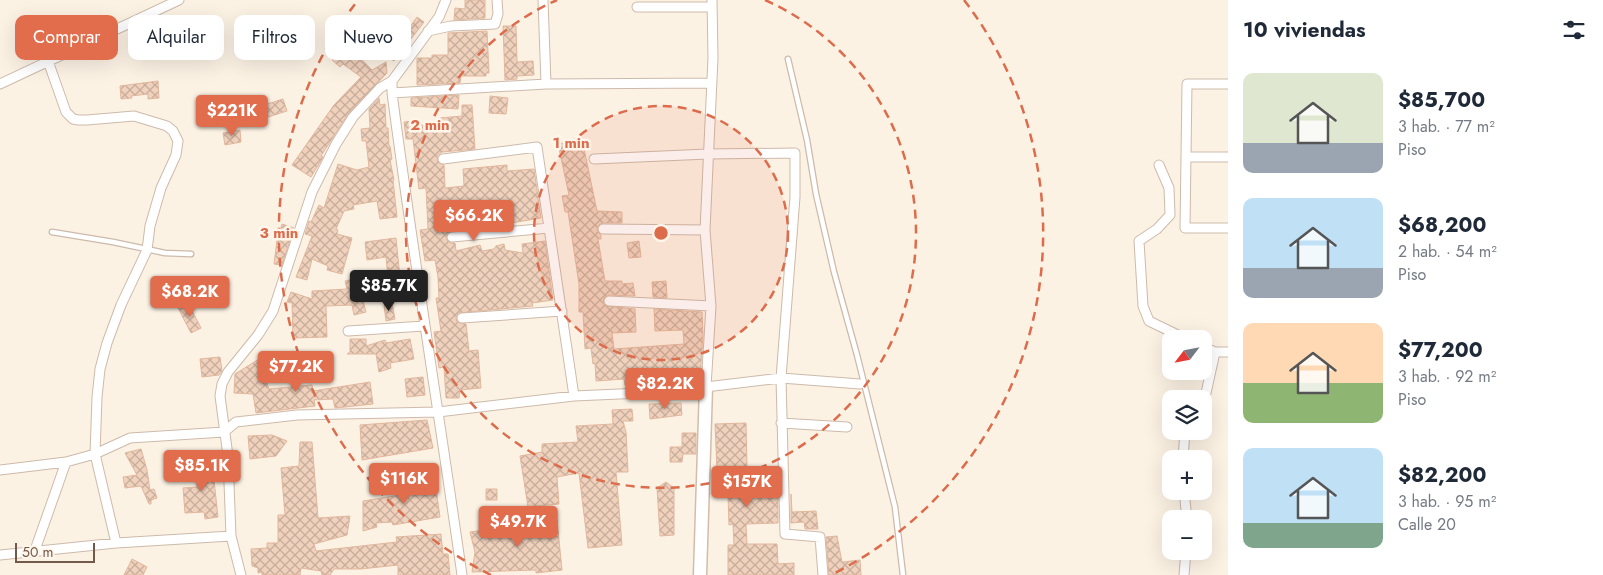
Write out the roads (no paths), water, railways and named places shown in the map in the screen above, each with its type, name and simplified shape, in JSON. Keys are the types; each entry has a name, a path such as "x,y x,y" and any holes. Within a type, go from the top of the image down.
{"main road":[{"path":"700,575 706,387"}],"street":[{"path":"0,84 179,0"},
{"path":"241,575 231,536 228,456 220,396 222,384 228,372 254,341 273,311 312,192 323,166 353,117 380,88 392,82 439,17 446,0"},
{"path":"428,31 451,26 495,24 498,14 497,0"},
{"path":"543,0 546,84"},
{"path":"638,7 712,4 712,83 705,230 711,306 706,387"},
{"path":"48,61 66,112 74,119 134,116 168,126 178,141 176,155 161,188 150,226 147,250 121,305 103,356 97,397 95,454 116,543"},
{"path":"392,82 424,326 462,575"},
{"path":"392,93 546,84 712,83"},
{"path":"1228,84 1187,84 1185,228 1228,228"},
{"path":"443,159 537,147 574,396"},
{"path":"594,158 795,153 795,197 781,378 786,534 820,537 823,575"},
{"path":"1186,157 1228,157"},
{"path":"1159,165 1169,188 1170,215 1157,229 1139,241 1142,306 1148,321 1167,330"},
{"path":"452,237 549,228"},
{"path":"603,229 705,230"},
{"path":"609,301 711,306"},
{"path":"462,318 562,311"},
{"path":"348,331 424,326"},
{"path":"1212,351 1228,352"},
{"path":"1207,390 1215,352"},
{"path":"0,470 66,462 95,454 130,438 224,432 236,422 297,415 438,412 574,396 664,392 781,378 860,384"},
{"path":"781,423 847,427"},
{"path":"35,550 66,462"},
{"path":"0,555 116,543 231,536"},
{"path":"1184,575 1185,560"}],"lane":[{"path":"788,59 834,272 890,482 903,575"},
{"path":"52,232 177,255 191,254"}]}
